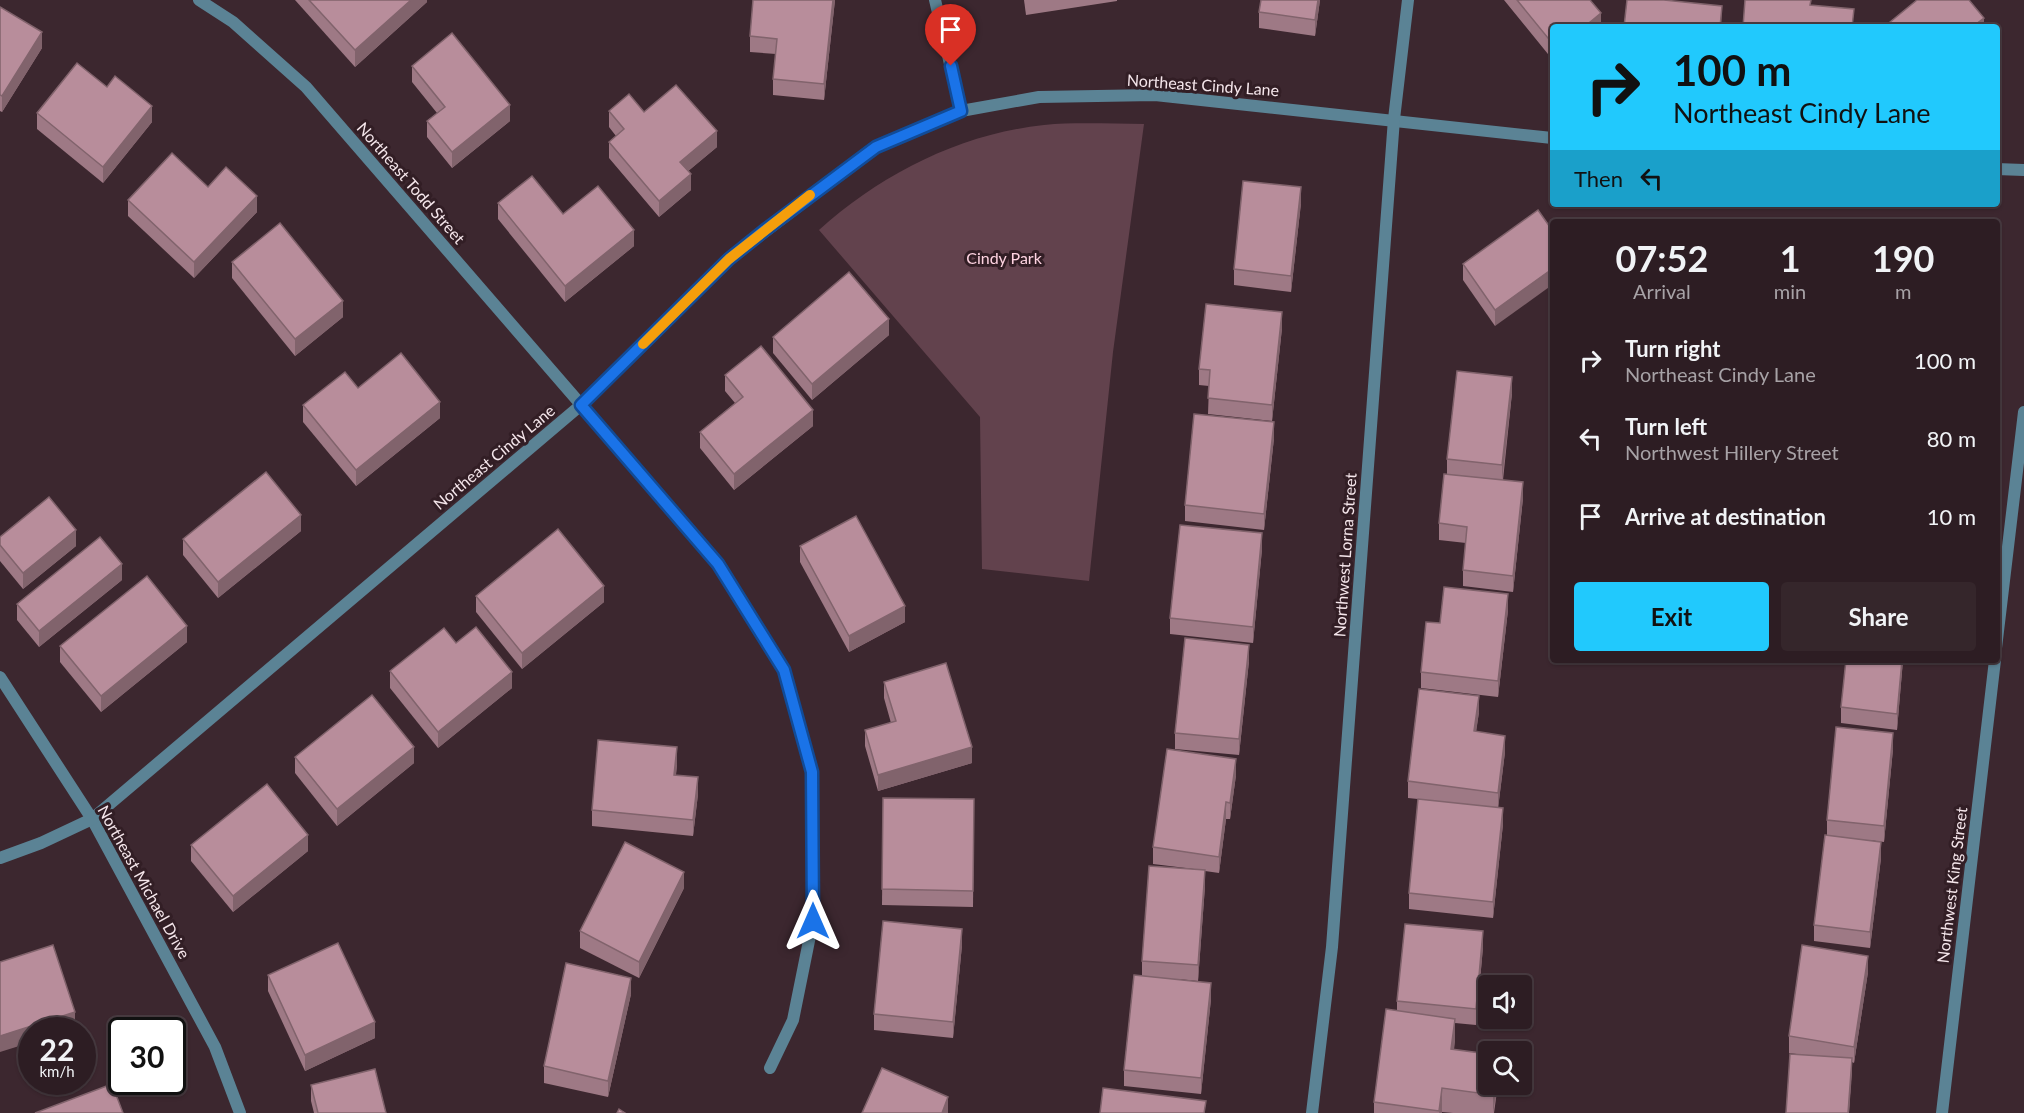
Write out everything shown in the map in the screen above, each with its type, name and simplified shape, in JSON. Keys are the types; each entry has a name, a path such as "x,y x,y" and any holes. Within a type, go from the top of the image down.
{"street":[{"name":"Northeast Todd Street","path":"199,0 233,22 306,87 718,564 784,670 812,772 813,921 793,1020 770,1068"},
{"path":"936,0 961,111"},
{"name":"Northwest Lorna Street","path":"1312,1113 1332,947 1394,119 1408,0"},
{"name":"Northeast Cindy Lane","path":"0,858 41,843 92,819 581,405 729,259 876,147 961,111 1039,97 1155,95 1394,119 1550,138"},
{"path":"2000,169 2024,170"},
{"path":"2000,614 2024,412"},
{"name":"Northwest King Street","path":"1942,1113 1995,663"},
{"name":"Northeast Michael Drive","path":"0,677 92,819 215,1047 240,1113"}],"green space":[{"name":"Cindy Park","path":"1144,124 1113,352 1089,581 982,569 980,417 819,230 868,191 895,175 952,147 982,137 1044,125"}],"building":[{"path":"309,0 411,0 355,50"},
{"path":"753,0 833,0 824,84 773,79 777,39 750,36"},
{"path":"1261,0 1318,0 1315,20 1259,12"},
{"path":"1517,0 1590,0 1601,13 1588,24 1550,24 1550,41"},
{"path":"1627,0 1664,0 1722,6 1720,24 1624,24"},
{"path":"1745,0 1811,0 1810,5 1854,9 1852,24 1743,24"},
{"path":"1917,0 1969,0 1984,18 1976,24 1888,24"},
{"path":"0,7 42,32 2,96 0,95"},
{"path":"452,33 510,105 452,152 427,121 445,107 412,66"},
{"path":"77,63 107,87 115,76 152,106 103,167 37,113"},
{"path":"676,85 717,131 680,162 691,174 659,201 609,142 624,129 609,111 629,94 644,112"},
{"path":"172,153 208,187 226,167 257,196 194,262 128,200"},
{"path":"532,176 563,214 598,186 634,230 565,286 498,203"},
{"path":"1243,181 1301,187 1291,276 1234,269"},
{"path":"1538,210 1550,227 1550,270 1495,310 1463,264"},
{"path":"280,223 343,301 295,339 232,262"},
{"path":"849,272 889,319 812,384 773,337"},
{"path":"1206,304 1282,312 1272,405 1208,398 1210,370 1199,369"},
{"path":"761,346 813,410 734,474 700,432 743,397 725,375"},
{"path":"401,353 440,402 356,470 303,405 345,372 358,388"},
{"path":"1457,371 1512,377 1502,465 1447,459"},
{"path":"1194,414 1274,422 1264,514 1185,505"},
{"path":"266,472 301,515 218,582 183,539"},
{"path":"1444,474 1523,482 1513,576 1463,570 1467,527 1439,523"},
{"path":"49,497 76,530 23,573 0,545 0,537"},
{"path":"856,516 905,606 849,636 800,546"},
{"path":"1180,525 1262,533 1253,627 1170,618"},
{"path":"558,529 604,586 522,653 476,596"},
{"path":"100,537 122,564 39,631 17,604"},
{"path":"147,576 187,626 101,696 60,646"},
{"path":"1444,587 1508,594 1498,681 1421,672 1426,622 1440,623"},
{"path":"476,627 512,672 438,732 390,671 444,628 456,643"},
{"path":"1185,638 1249,645 1239,739 1175,733"},
{"path":"946,663 972,747 878,775 865,730 896,721 884,682"},
{"path":"1846,663 1902,663 1897,714 1841,707"},
{"path":"1419,689 1479,696 1474,731 1505,736 1498,793 1408,781"},
{"path":"372,695 414,747 337,809 295,757"},
{"path":"1836,727 1893,733 1884,826 1827,820"},
{"path":"598,740 677,747 674,775 698,777 693,820 592,810"},
{"path":"1167,749 1236,759 1230,803 1226,802 1219,857 1153,847"},
{"path":"267,784 308,835 233,896 191,845"},
{"path":"883,798 974,799 973,891 882,889"},
{"path":"1418,799 1503,808 1493,902 1409,893"},
{"path":"1825,835 1881,842 1870,932 1814,925"},
{"path":"625,842 684,872 639,962 580,931"},
{"path":"1149,866 1205,870 1198,965 1142,961"},
{"path":"883,921 962,929 953,1022 874,1014"},
{"path":"1405,924 1483,931 1476,1009 1397,1001"},
{"path":"338,943 375,1022 305,1055 268,975"},
{"path":"53,945 75,1012 59,1017 18,1017 18,1030 0,1036 0,962"},
{"path":"1802,945 1868,956 1854,1047 1789,1036"},
{"path":"566,963 631,978 608,1081 544,1066"},
{"path":"1134,975 1211,983 1201,1078 1124,1070"},
{"path":"1386,1009 1455,1019 1451,1049 1478,1053 1478,1093 1442,1088 1439,1111 1374,1102"},
{"path":"1790,1054 1852,1058 1848,1113 1786,1113"},
{"path":"882,1068 948,1097 942,1113 862,1113"},
{"path":"375,1069 386,1113 318,1113 311,1085"},
{"path":"108,1086 108,1095 116,1095 123,1113 35,1113 83,1095 96,1095 96,1090"},
{"path":"1103,1088 1206,1101 1204,1113 1100,1113"}],"slow traffic":[{"path":"643,344 729,259 810,195"}],"route":[{"path":"813,921 812,772 784,670 718,564 581,405 729,259 828,181 876,147 961,111 951,66"}]}
